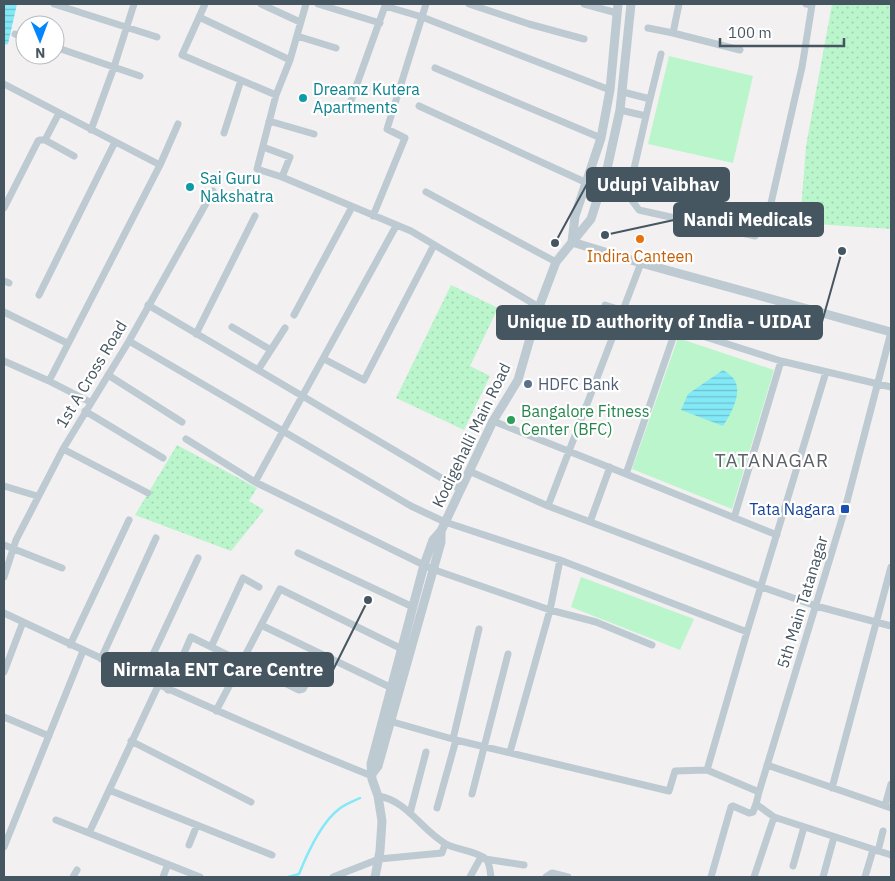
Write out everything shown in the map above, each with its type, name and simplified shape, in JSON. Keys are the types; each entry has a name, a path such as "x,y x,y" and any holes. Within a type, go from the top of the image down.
{"street":[{"path":"54,4 157,37"},
{"path":"91,130 134,4"},
{"path":"204,4 182,55 276,94"},
{"path":"261,4 300,22"},
{"path":"306,4 290,60 276,94 257,168 411,231 539,307"},
{"path":"318,4 380,22"},
{"path":"373,216 405,138 387,129 426,4"},
{"path":"470,4 529,24 584,39"},
{"path":"584,4 618,8 610,90 602,138 575,216 572,242 891,332"},
{"name":"Kodigehalli Main Road","path":"374,877 379,859 382,833 378,796 371,764 387,720 428,567 433,540 441,531 460,488 494,421 518,380 539,307 556,262 591,219 607,169 620,110 631,4"},
{"path":"673,33 679,4"},
{"path":"661,54 628,195 638,210 755,236 766,225 802,67 812,5 806,4"},
{"path":"348,109 385,6 422,17 610,90"},
{"path":"199,17 290,60"},
{"path":"648,28 740,50"},
{"path":"297,36 336,48"},
{"path":"65,50 140,76"},
{"path":"435,68 602,138"},
{"path":"224,133 241,80"},
{"path":"4,84 160,165"},
{"path":"623,92 650,99"},
{"path":"419,106 587,183"},
{"path":"620,110 646,116"},
{"path":"45,140 59,113"},
{"path":"269,121 314,134"},
{"path":"49,380 160,165 178,124"},
{"path":"4,208 38,141 45,140 74,156"},
{"path":"39,295 115,142"},
{"path":"263,147 290,157 282,177"},
{"name":"1st A Cross Road","path":"4,578 14,548 37,496 213,191"},
{"path":"426,192 556,262"},
{"path":"294,315 352,207"},
{"path":"196,334 255,216"},
{"path":"255,482 396,226"},
{"path":"324,359 364,380 434,245"},
{"path":"548,506 641,263"},
{"path":"148,305 460,488"},
{"path":"605,305 676,329 781,360 891,388"},
{"path":"4,312 67,343"},
{"path":"232,327 270,350"},
{"path":"258,370 285,328"},
{"path":"626,474 676,329"},
{"name":"5th Main Tatanagar","path":"756,804 845,509 891,332"},
{"path":"128,341 284,430 411,506 445,522 560,560 747,632"},
{"path":"734,518 781,360"},
{"path":"4,362 49,380 90,402"},
{"path":"707,770 826,372"},
{"path":"108,375 182,422"},
{"path":"85,411 163,458"},
{"path":"494,421 777,535"},
{"path":"186,439 255,482 428,567 550,610 596,622 652,645"},
{"path":"63,449 148,493"},
{"path":"590,522 610,467"},
{"path":"469,471 548,506 762,587 816,606 891,626"},
{"path":"4,486 37,496"},
{"path":"70,645 129,520"},
{"path":"101,659 156,538"},
{"path":"4,545 62,568"},
{"path":"298,553 413,607"},
{"path":"142,678 198,558"},
{"path":"510,752 550,610 560,560"},
{"name":"Kodigehalli Main Road","path":"395,690 402,649 413,607 428,567"},
{"path":"832,788 891,568"},
{"path":"211,647 243,578 259,587"},
{"path":"216,711 280,589 402,649"},
{"path":"4,613 158,686 372,775"},
{"path":"4,672 23,622"},
{"path":"261,625 395,690"},
{"path":"437,808 455,740 479,629"},
{"path":"168,690 191,637 299,690 303,689 322,655"},
{"path":"4,847 84,651"},
{"path":"472,794 508,654"},
{"path":"89,833 158,686"},
{"path":"4,717 49,736"},
{"path":"387,720 455,740 669,791 675,771 707,770 759,792"},
{"path":"132,741 251,802"},
{"path":"410,813 426,752"},
{"path":"767,765 888,807 891,784"},
{"path":"109,790 272,855"},
{"path":"378,796 388,798 410,813 445,844 483,858 524,865"},
{"path":"711,877 731,807 733,806 749,813 753,812 756,804 774,817 891,855"},
{"path":"754,877 774,817"},
{"path":"56,820 200,877"},
{"path":"189,845 197,825"},
{"path":"793,866 804,827"},
{"path":"865,877 883,831"},
{"path":"823,877 834,837"},
{"path":"333,877 379,859 442,853 445,844"},
{"path":"470,877 483,858"},
{"path":"483,858 489,864 491,877"},
{"path":"163,877 168,864"},
{"path":"73,877 77,870"},
{"path":"546,877 552,873 568,877"}],"green space":[{"path":"832,4 891,4 891,229 800,223 806,146"},
{"path":"669,56 753,76 733,163 648,144"},
{"path":"451,285 498,308 470,366 490,376 464,430 396,398"},
{"path":"678,338 774,370 732,509 632,469"},
{"path":"177,445 257,488 249,501 264,510 231,551 135,515"},
{"path":"581,577 694,619 680,650 571,607"}],"water":[{"path":"4,4 17,4 8,44 4,45"},
{"path":"723,370 736,383 737,396 733,409 723,426 681,410 688,394"}],"waterway":[{"path":"288,877 299,874 316,839 333,815 339,809 360,798"}],"place":[{"name":"Dreamz Kutera Apartments","path":"303,98"},
{"name":"Sai Guru Nakshatra","path":"190,187"},
{"name":"Nandi Medicals","path":"605,235"},
{"name":"Indira Canteen","path":"640,239"},
{"name":"Udupi Vaibhav","path":"555,243"},
{"name":"Unique ID authority of India - UIDAI","path":"842,251"},
{"name":"HDFC Bank","path":"528,384"},
{"name":"Bangalore Fitness Center (BFC)","path":"511,420"},
{"name":"Tata Nagara","path":"845,509"},
{"name":"Nirmala ENT Care Centre","path":"368,600"}],"district":[{"name":"TATANAGAR","path":"772,460"}]}
